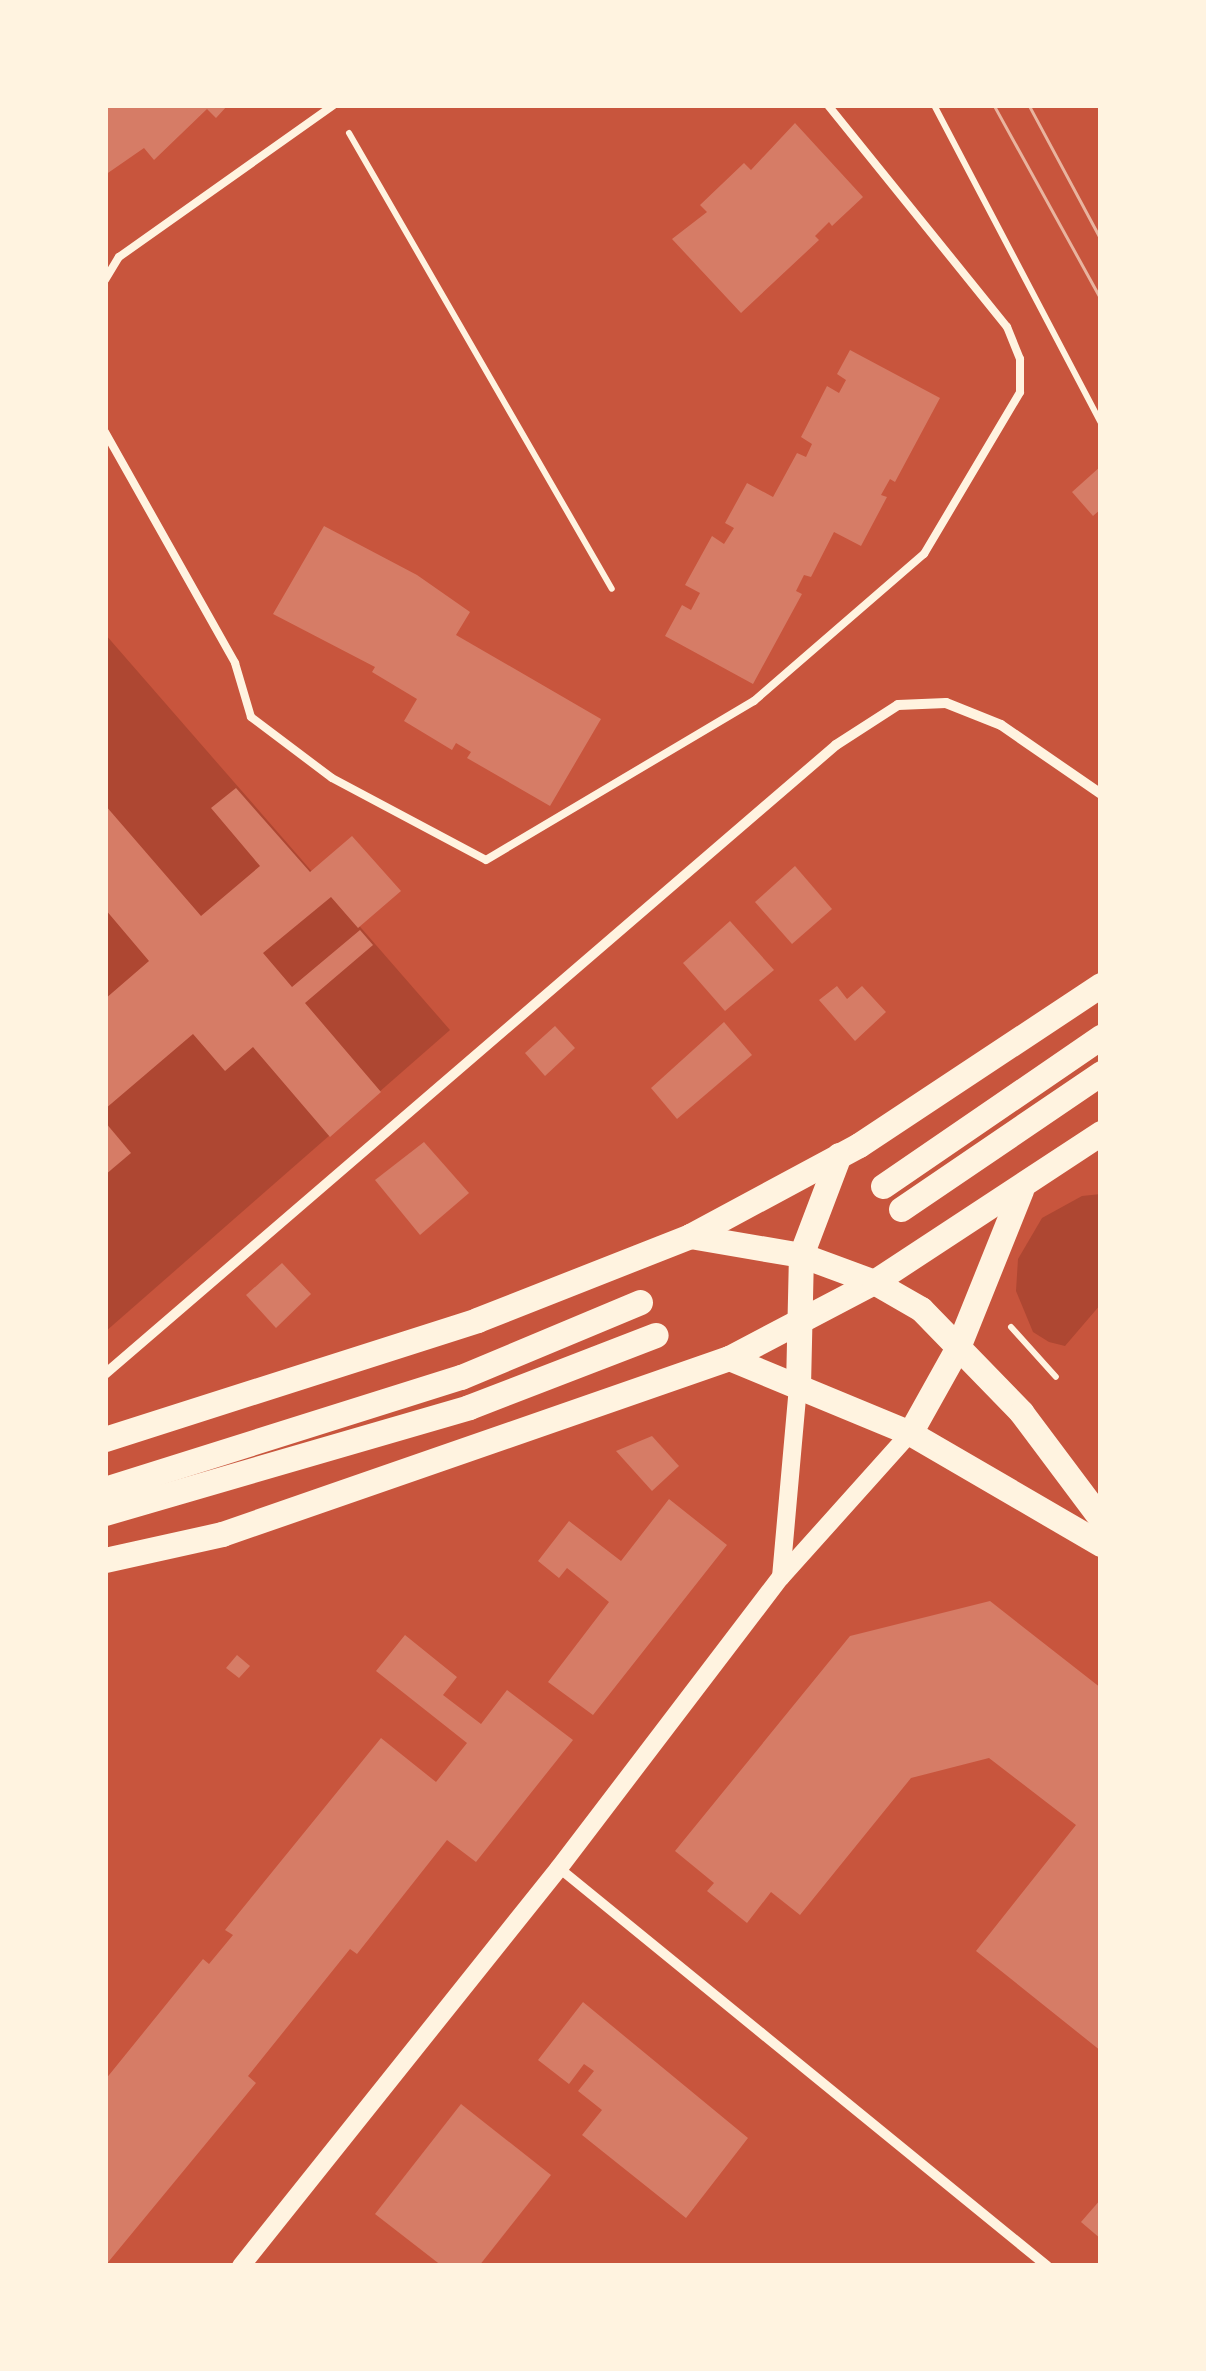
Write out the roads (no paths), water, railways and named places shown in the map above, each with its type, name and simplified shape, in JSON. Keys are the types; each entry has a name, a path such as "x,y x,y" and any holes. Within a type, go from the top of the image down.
{"main road":[{"path":"105,1439 477,1320 690,1236 839,1155 1101,985"},
{"path":"883,1186 1101,1037"},
{"path":"902,1210 1101,1073"},
{"path":"105,1560 222,1534 729,1358 874,1282 1021,1190 1101,1133"},
{"path":"798,1386 801,1255 839,1155"},
{"path":"910,1433 958,1348 1021,1190"},
{"path":"690,1236 801,1255 874,1282 921,1309 1021,1412 1101,1519"},
{"path":"105,1489 461,1377 640,1302"},
{"path":"105,1513 469,1408 656,1335"},
{"path":"729,1358 910,1433 1101,1544"}],"street":[{"path":"105,1374 836,745 898,706 946,704 1001,725 1101,794"},
{"path":"781,1577 798,1386"},
{"path":"241,2266 560,1868 781,1577 910,1433"},
{"path":"560,1868 1047,2266"}],"lane":[{"path":"105,280 119,256 333,105"},
{"path":"105,432 235,663 251,717 332,778 486,860 754,701 924,554 1020,392 1020,359 1007,328 828,105"}],"tram line":[{"path":"994,105 1101,299"},
{"path":"1029,105 1101,239"}]}
